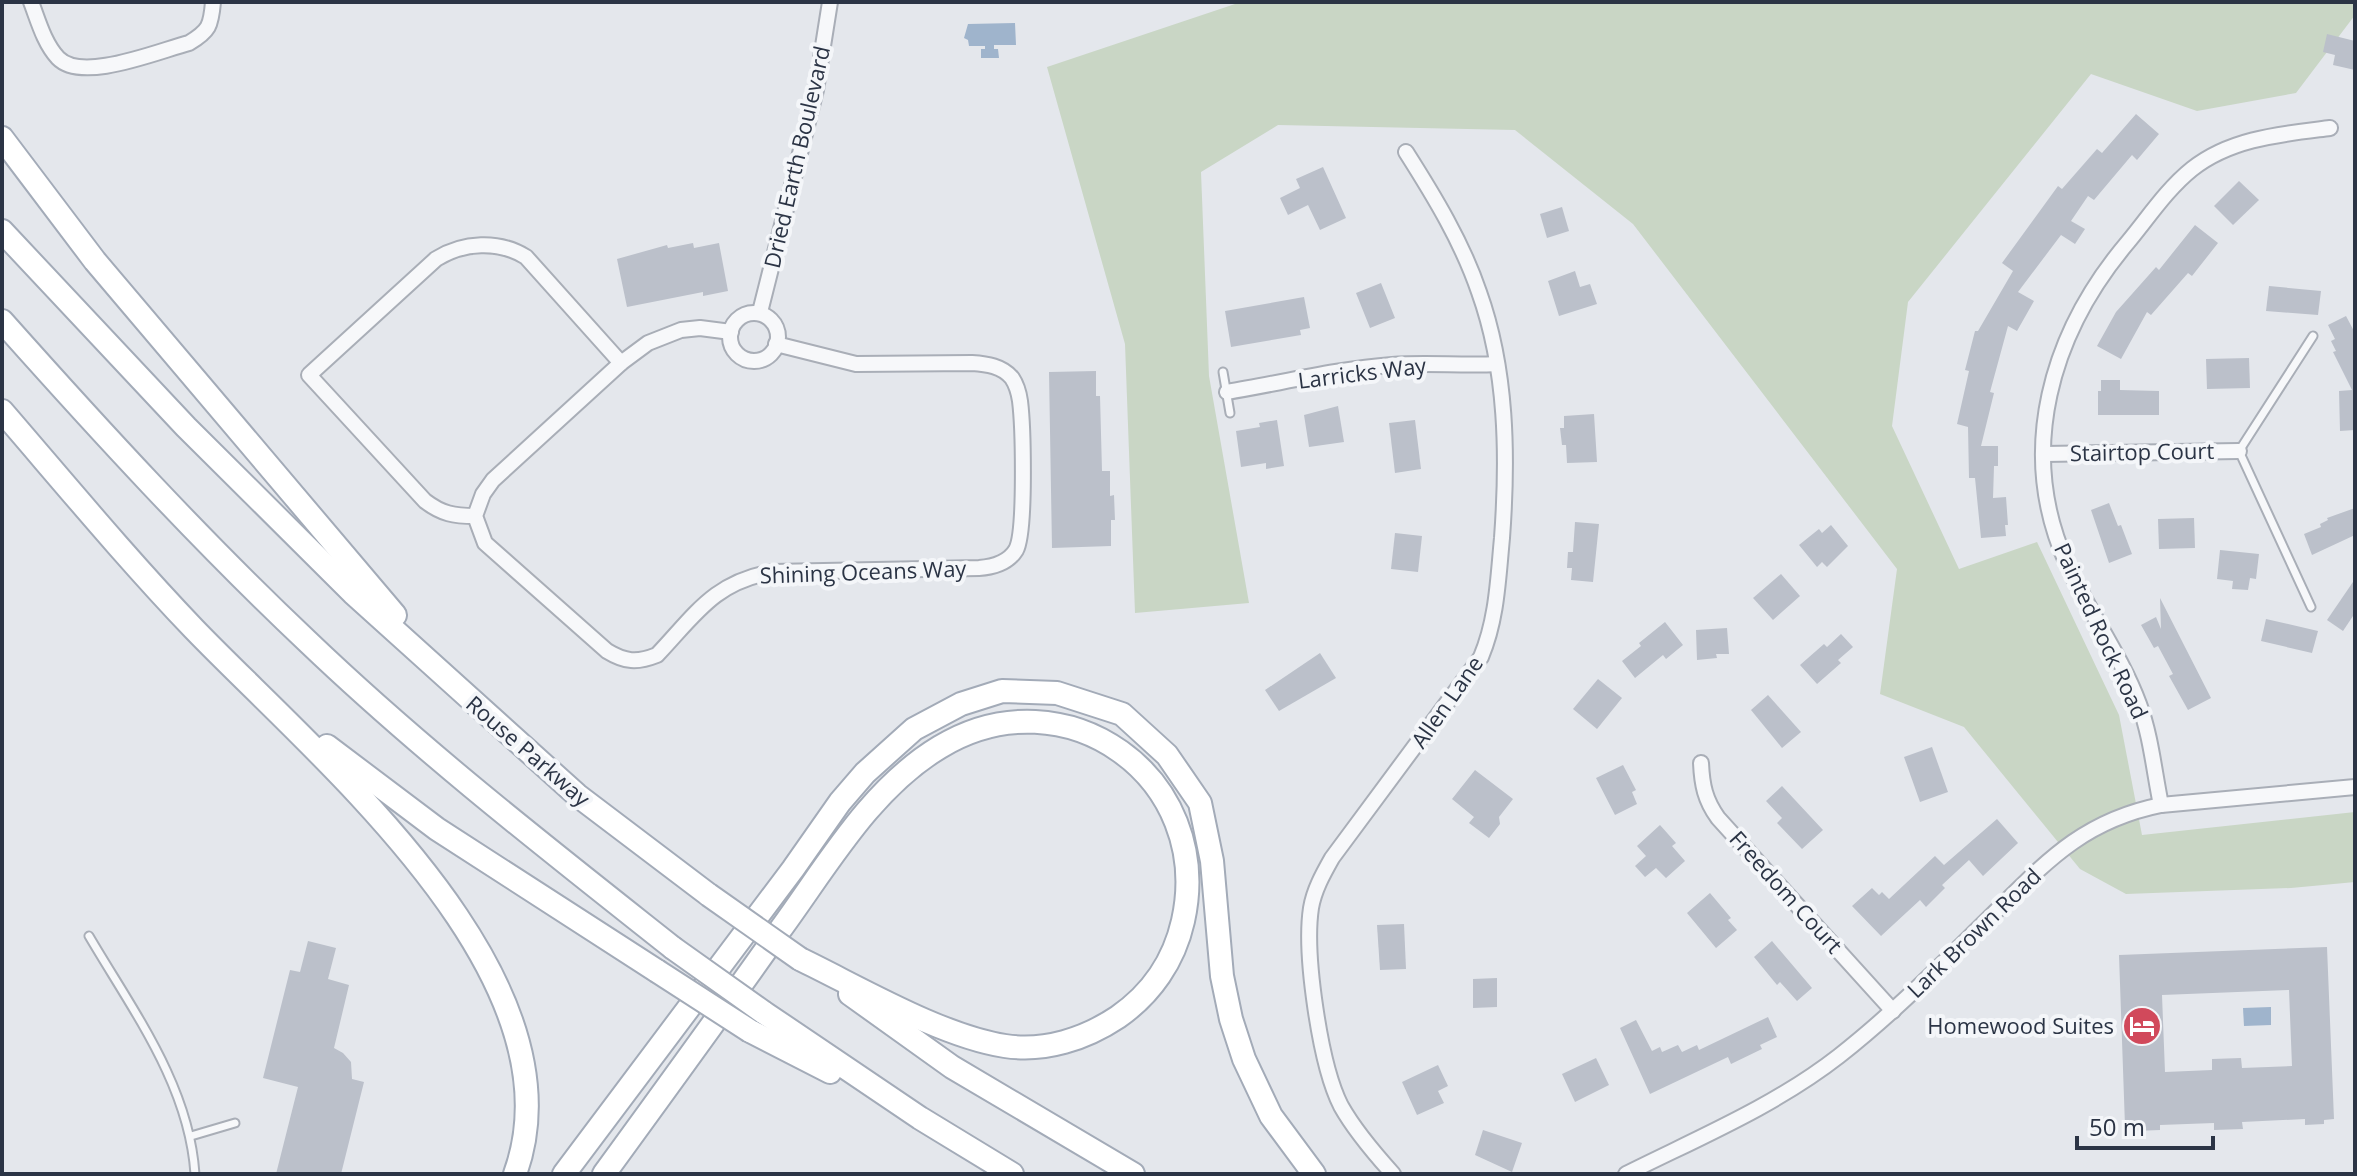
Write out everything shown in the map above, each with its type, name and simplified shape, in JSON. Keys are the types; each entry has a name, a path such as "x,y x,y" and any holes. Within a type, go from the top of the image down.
{"main road":[{"path":"2,138 95,261 452,684"},
{"name":"Rouse Parkway","path":"2,231 104,342 268,510 452,684 577,795 709,895 952,1067 1133,1174"},
{"path":"2,321 141,473 306,641 499,811 673,948 763,1012 920,1118 1012,1174"},
{"path":"2,411 145,578 389,829 426,874 482,954 514,1023 522,1053 526,1082 526,1127 515,1174"},
{"path":"242,677 361,774 437,829 750,1031 920,1118"},
{"path":"564,1174 775,894 840,802 865,773 914,729 961,704 1002,691 1057,693 1122,714 1167,755 1200,803 1212,861 1222,976 1231,1019 1244,1059 1271,1116 1314,1174"},
{"path":"604,1174 861,819 918,761 943,745 965,734 1029,722 1055,724 1103,740 1131,759 1153,780 1183,835 1188,861 1186,910 1179,939 1167,965 1134,1005 1099,1029 1081,1037 1032,1047 975,1039 800,959"}],"street":[{"path":"31,2 44,36 57,57 66,64 88,69 189,43 211,25 213,2"},
{"name":"Dried Earth Boulevard","path":"760,312 816,90 830,2"},
{"name":"Painted Rock Road","path":"2161,805 2140,706 2059,543 2049,504 2044,454 2050,390 2067,334 2101,277 2192,170 2246,142 2330,128"},
{"name":"Allen Lane","path":"1393,1174 1358,1131 1330,1080 1318,1022 1309,933 1312,905 1319,882 1332,858 1481,657 1489,636 1497,590 1506,488 1505,440 1497,364 1480,293 1438,203 1406,152"},
{"path":"621,363 526,257 514,249 501,247 461,247 436,259 309,375 425,501 441,512 454,516 475,516 483,494 493,480 621,363 648,343 681,330 700,328 731,332"},
{"path":"749,312 760,312 776,325 776,344 769,356 756,361 747,360 732,349 733,323 749,312"},
{"name":"Shining Oceans Way","path":"475,516 485,543 494,554 607,651 631,661 657,655 724,588 753,575 994,567 1007,560 1016,550 1023,526 1020,401 1010,376 990,365 972,363 856,364 776,344"},
{"name":"Larricks Way","path":"1227,392 1387,365 1426,362 1466,366 1497,364"},
{"name":"Stairtop Court","path":"2044,454 2239,451"},
{"name":"Freedom Court","path":"1701,763 1707,802 1718,818 1893,1011"},
{"name":"Lark Brown Road","path":"1626,1174 1809,1079 1893,1011 2059,851 2115,817 2161,805 2355,787"}],"lane":[{"path":"2311,607 2239,451 2313,336"},
{"path":"1223,372 1230,413"},
{"path":"89,936 171,1078 191,1136 195,1174"},
{"path":"191,1136 235,1123"}],"green space":[{"path":"1241,2 2355,2 2355,15 2296,93 2197,111 2091,74 1908,302 1892,426 1959,569 2037,542 2119,715 2142,835 2355,812 2355,882 2291,888 2126,894 2080,869 1964,727 1880,694 1897,569 1633,224 1515,130 1278,125 1201,172 1209,376 1249,603 1135,613 1125,344 1047,67"}],"water":[{"path":"1015,23 1016,45 994,45 999,58 981,58 981,49 985,46 969,46 964,38 968,24"},
{"path":"2271,1007 2271,1025 2244,1026 2243,1008"}],"building":[{"path":"2327,34 2355,41 2355,70 2333,65 2335,55 2323,52"},
{"path":"2136,114 2159,134 2137,160 2132,155 2094,200 2088,196 2071,221 2085,229 2075,244 2061,235 2018,292 2034,301 2017,331 2008,326 1990,392 1994,393 1981,446 1998,446 1993,498 2006,497 2008,525 2005,525 2006,536 1981,538 1975,478 1969,478 1968,427 1957,424 1969,371 1965,370 1975,331 1978,331 2013,271 2002,263 2058,186 2062,189 2097,149 2102,153"},
{"path":"1323,167 1346,218 1320,230 1308,205 1288,215 1280,198 1300,188 1296,179"},
{"path":"2239,181 2259,200 2233,225 2214,206"},
{"path":"1562,207 1569,231 1547,238 1540,214"},
{"path":"2195,225 2218,243 2192,276 2188,273 2151,315 2147,312 2121,359 2097,346 2116,312 2156,267 2159,270"},
{"path":"693,243 694,248 719,243 728,291 703,296 703,292 627,307 617,259 667,245 668,248"},
{"path":"1575,271 1580,287 1590,284 1597,304 1559,316 1548,281"},
{"path":"1381,283 1395,318 1370,328 1356,293"},
{"path":"2269,286 2321,291 2318,315 2266,311"},
{"path":"1304,297 1310,328 1300,330 1301,335 1231,347 1225,311"},
{"path":"2346,316 2355,333 2355,430 2340,431 2339,391 2352,390 2333,352 2336,351 2331,341 2335,339 2328,325"},
{"path":"2249,358 2250,388 2207,389 2206,359"},
{"path":"1096,371 1096,396 1100,396 1102,471 1110,471 1110,496 1114,495 1115,520 1111,520 1111,546 1052,548 1049,372"},
{"path":"2101,380 2120,380 2120,390 2159,391 2159,415 2098,415"},
{"path":"1338,406 1344,442 1309,447 1304,415"},
{"path":"1594,414 1597,462 1567,463 1566,445 1562,445 1560,428 1564,428 1564,416"},
{"path":"1277,420 1284,466 1266,469 1266,463 1241,467 1236,431"},
{"path":"1415,420 1421,469 1395,473 1389,423"},
{"path":"2109,503 2132,554 2109,563 2091,510"},
{"path":"2355,508 2355,535 2312,555 2304,534 2321,527 2320,524 2327,518"},
{"path":"2194,518 2195,548 2159,549 2158,519"},
{"path":"1575,522 1599,524 1593,582 1571,580 1572,568 1567,568 1568,552 1573,552"},
{"path":"1831,525 1848,546 1827,567 1822,562 1817,567 1799,545 1819,529 1822,533"},
{"path":"1395,533 1422,536 1418,572 1391,569"},
{"path":"2220,550 2259,554 2256,579 2250,578 2248,590 2232,589 2233,581 2217,579"},
{"path":"1781,574 1800,596 1773,620 1753,598"},
{"path":"2355,579 2355,613 2343,631 2327,620"},
{"path":"2160,598 2211,698 2188,710 2169,676 2173,674 2158,646 2154,648 2141,625 2156,617 2161,629"},
{"path":"2266,619 2318,631 2312,653 2261,641"},
{"path":"1665,622 1683,645 1666,659 1663,655 1635,678 1622,661"},
{"path":"1727,628 1729,654 1697,660 1696,630"},
{"path":"1841,634 1853,647 1838,660 1841,663 1817,684 1800,665"},
{"path":"1320,653 1336,678 1279,711 1265,690"},
{"path":"1598,679 1622,698 1597,729 1573,709"},
{"path":"1768,695 1801,732 1782,748 1751,710"},
{"path":"1932,747 1948,792 1920,802 1904,757"},
{"path":"1623,765 1636,790 1632,792 1637,804 1615,815 1596,778"},
{"path":"1475,770 1513,799 1499,817 1500,824 1489,838 1469,823 1474,817 1452,799"},
{"path":"1782,786 1823,830 1802,849 1777,823 1782,818 1766,801"},
{"path":"1997,819 2018,843 1983,876 1969,860 1942,885 1945,888 1926,907 1920,900 1881,936 1852,906 1872,888 1889,899 1935,856 1944,865"},
{"path":"1660,825 1676,843 1672,846 1685,861 1666,878 1656,868 1645,877 1635,866 1646,856 1637,846"},
{"path":"1710,893 1737,930 1716,948 1687,913"},
{"path":"1404,924 1406,969 1380,970 1377,925"},
{"path":"308,941 336,948 328,979 349,985 334,1048 351,1062 352,1079 364,1082 341,1174 276,1174 298,1087 263,1078 290,970 300,972"},
{"path":"1772,941 1812,988 1797,1001 1780,982 1777,985 1754,957"},
{"name":"Homewood Suites","path":"2327,947 2334,1119 2324,1120 2324,1124 2305,1125 2305,1119 2242,1122 2243,1129 2214,1130 2214,1123 2160,1125 2160,1130 2135,1131 2134,1126 2125,1126 2119,955","holes":["2289,990 2292,1066 2242,1068 2241,1058 2212,1059 2212,1070 2165,1072 2162,995"]},
{"path":"1497,978 1497,1007 1473,1008 1473,979"},
{"path":"1768,1017 1777,1037 1760,1045 1762,1049 1731,1064 1728,1057 1650,1094 1620,1028 1636,1020 1652,1051 1660,1047 1662,1052 1678,1045 1682,1052 1697,1045 1699,1050"},
{"path":"1596,1058 1609,1085 1575,1102 1562,1074"},
{"path":"1438,1065 1448,1086 1438,1091 1444,1103 1417,1115 1402,1082"},
{"path":"1483,1130 1522,1143 1512,1172 1475,1155"}],"place":[{"name":"Homewood Suites","path":"2142,1026"}]}
